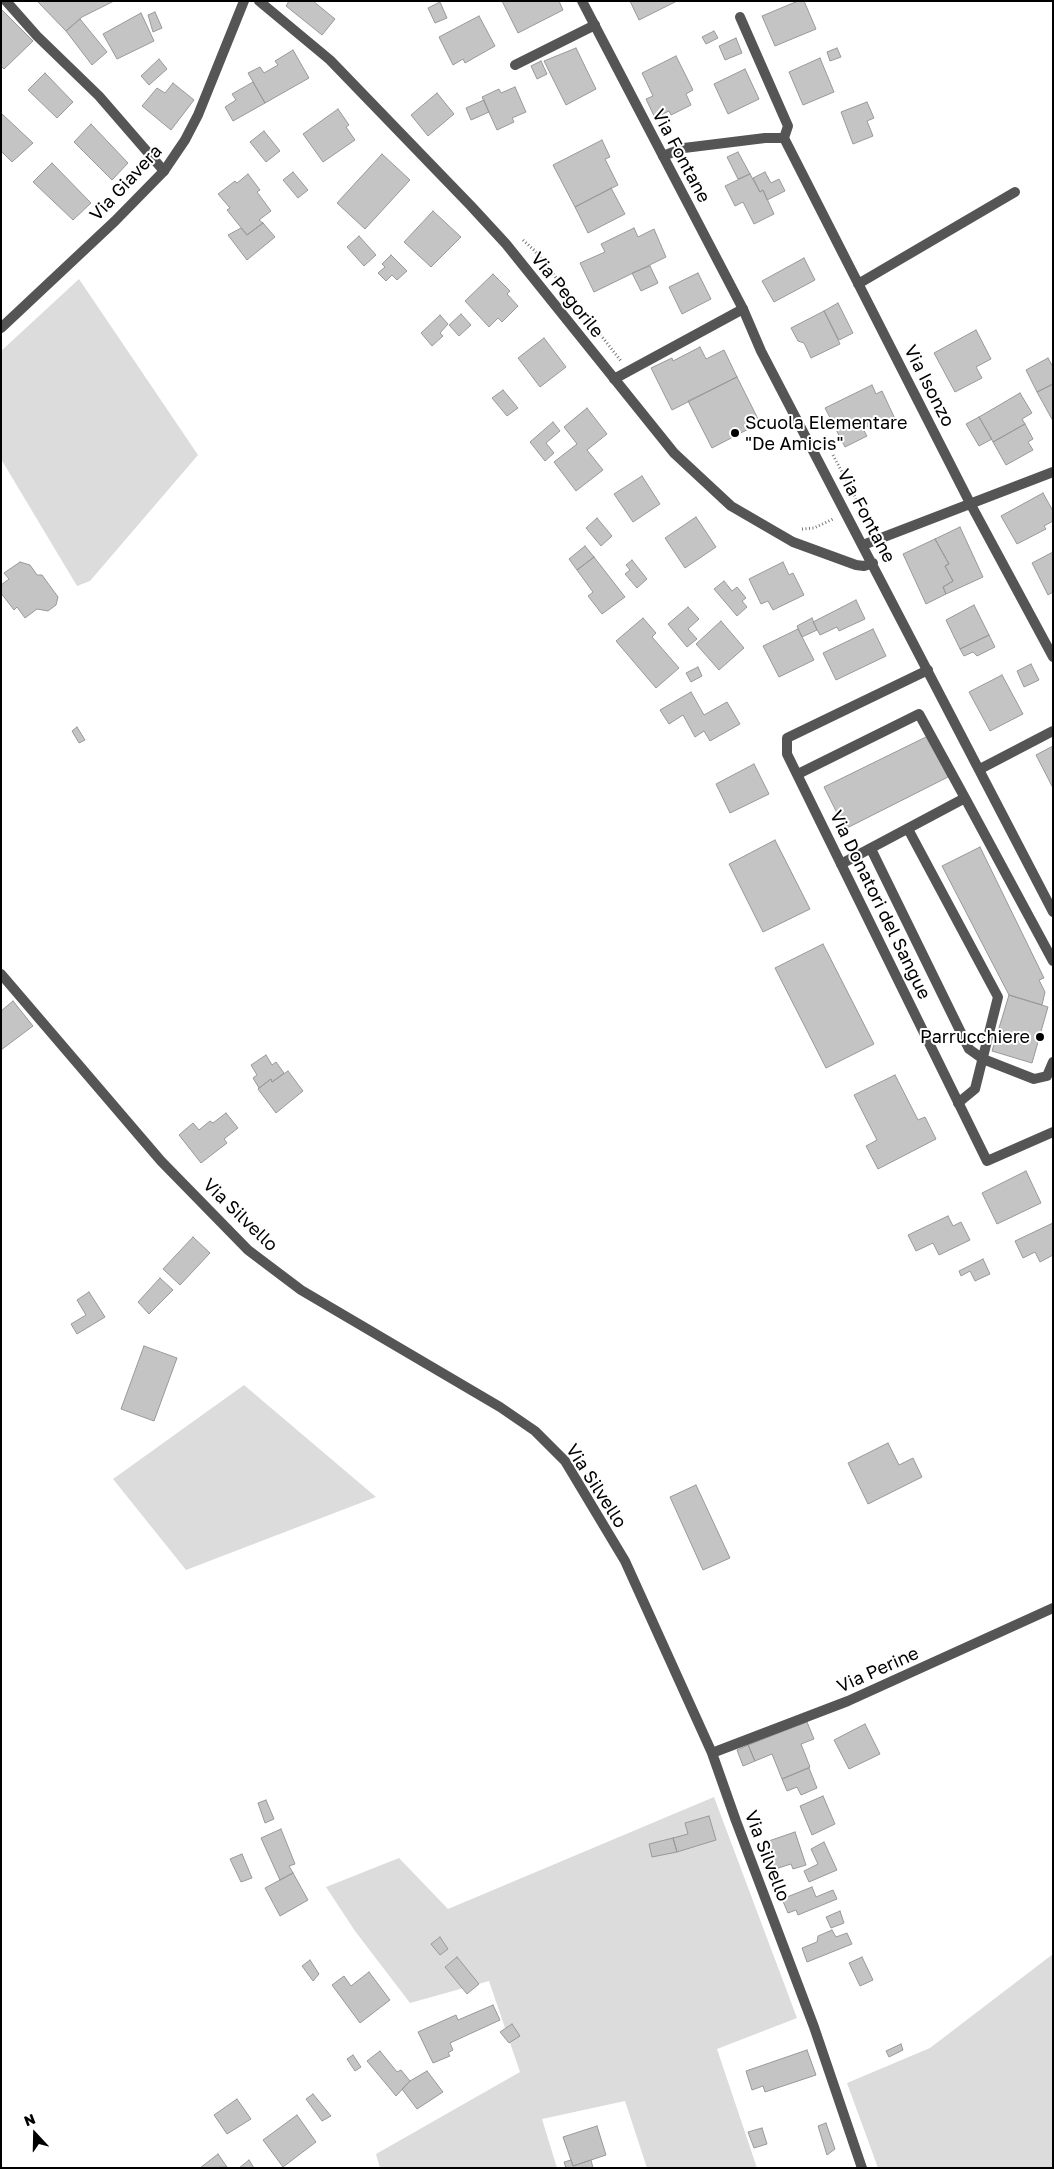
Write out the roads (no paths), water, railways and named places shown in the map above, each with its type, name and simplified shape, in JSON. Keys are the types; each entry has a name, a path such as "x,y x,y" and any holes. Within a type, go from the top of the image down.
{"street":[{"path":"6,1 37,36 99,96 164,171"},
{"name":"Via Giavera","path":"1,328 115,221 164,171 185,140 198,115 244,1"},
{"name":"Via Pegorile","path":"259,1 330,60 444,177 506,244 674,453 732,506 793,542 856,565 864,566 873,563"},
{"name":"Via Fontane","path":"582,1 743,309 761,351 980,769 1048,893 1053,912"},
{"name":"Via Isonzo","path":"740,17 788,126 784,138 970,503 1053,657"},
{"path":"515,65 595,25"},
{"path":"663,156 684,148 765,138 784,138"},
{"path":"858,284 1015,192"},
{"path":"614,379 743,309"},
{"path":"863,545 1053,472"},
{"name":"Via Donatori del Sangue","path":"928,670 787,738 787,754 987,1161 1053,1132"},
{"path":"798,774 919,714 1053,961"},
{"path":"980,769 1053,731"},
{"path":"841,864 966,798"},
{"path":"908,829 998,997 975,1089 958,1103"},
{"path":"871,849 969,1049 983,1059 1034,1078 1047,1076 1053,1062"},
{"name":"Via Silvello","path":"1,974 162,1161 248,1250 301,1290 500,1407 535,1431 565,1461 625,1561 712,1753 814,2027 862,2168"},
{"name":"Via Perine","path":"712,1753 848,1701 1053,1608"}],"place":[{"name":"Scuola Elementare \"De Amicis\"","path":"735,433"},
{"name":"Parrucchiere","path":"1040,1037"}]}
